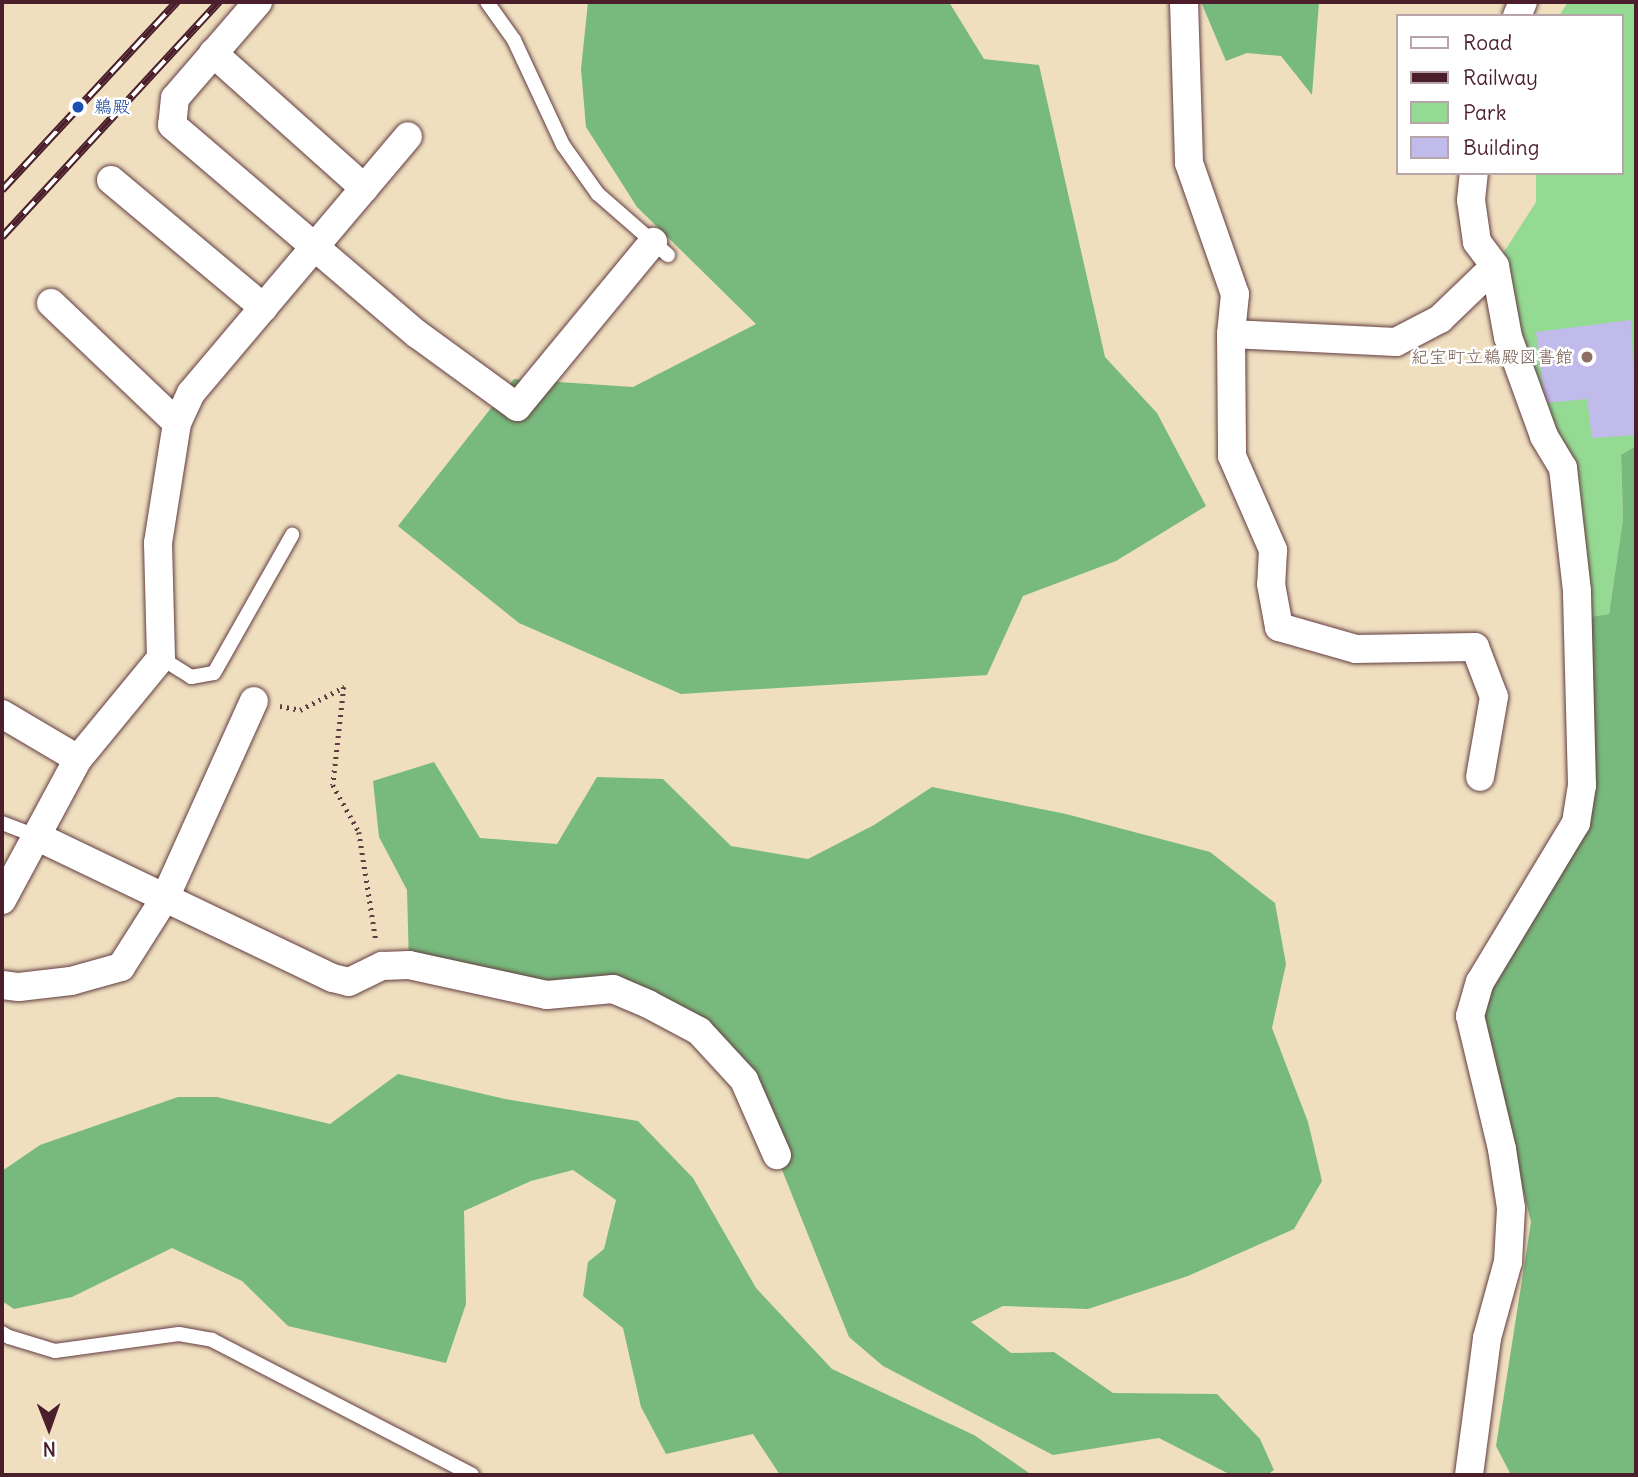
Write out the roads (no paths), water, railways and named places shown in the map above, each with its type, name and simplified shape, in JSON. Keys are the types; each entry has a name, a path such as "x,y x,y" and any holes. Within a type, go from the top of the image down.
{"street":[{"path":"258,2 175,98 172,125 417,334 517,407 660,249"},
{"path":"1184,2 1189,163 1235,294 1231,334 1232,456 1273,550 1271,584 1279,627 1356,649 1475,647 1494,697 1480,777"},
{"path":"214,53 364,188"},
{"path":"2,900 78,759 161,658 158,543 177,423 191,393 408,135"},
{"path":"1469,1475 1487,1338 1508,1262 1511,1208 1502,1149 1470,1016 1479,982 1576,823 1582,785 1577,591 1563,468 1544,436 1508,337 1494,266 1477,242 1471,200 1474,175"},
{"path":"111,180 264,308"},
{"path":"1231,334 1396,342 1440,319 1494,266"},
{"path":"51,303 177,423"},
{"path":"2,985 19,987 71,981 121,967 165,898 254,701"},
{"path":"2,714 78,759"},
{"path":"36,836 333,978 349,982 382,966 409,965 547,995 613,989 648,1004 699,1031 744,1080 777,1155"}],"lane":[{"path":"487,2 514,40 563,145 598,194 660,249"},
{"path":"161,658 191,677 214,673 292,534"},
{"path":"2,823 36,836"},
{"path":"2,1332 9,1337 55,1350 179,1334 212,1340 471,1475"}],"railway":[{"path":"2,190 177,2"},
{"path":"2,237 219,2"}],"place":[{"name":"鵜殿","path":"78,107"},
{"name":"紀宝町立鵜殿図書館","path":"1587,357"}]}
